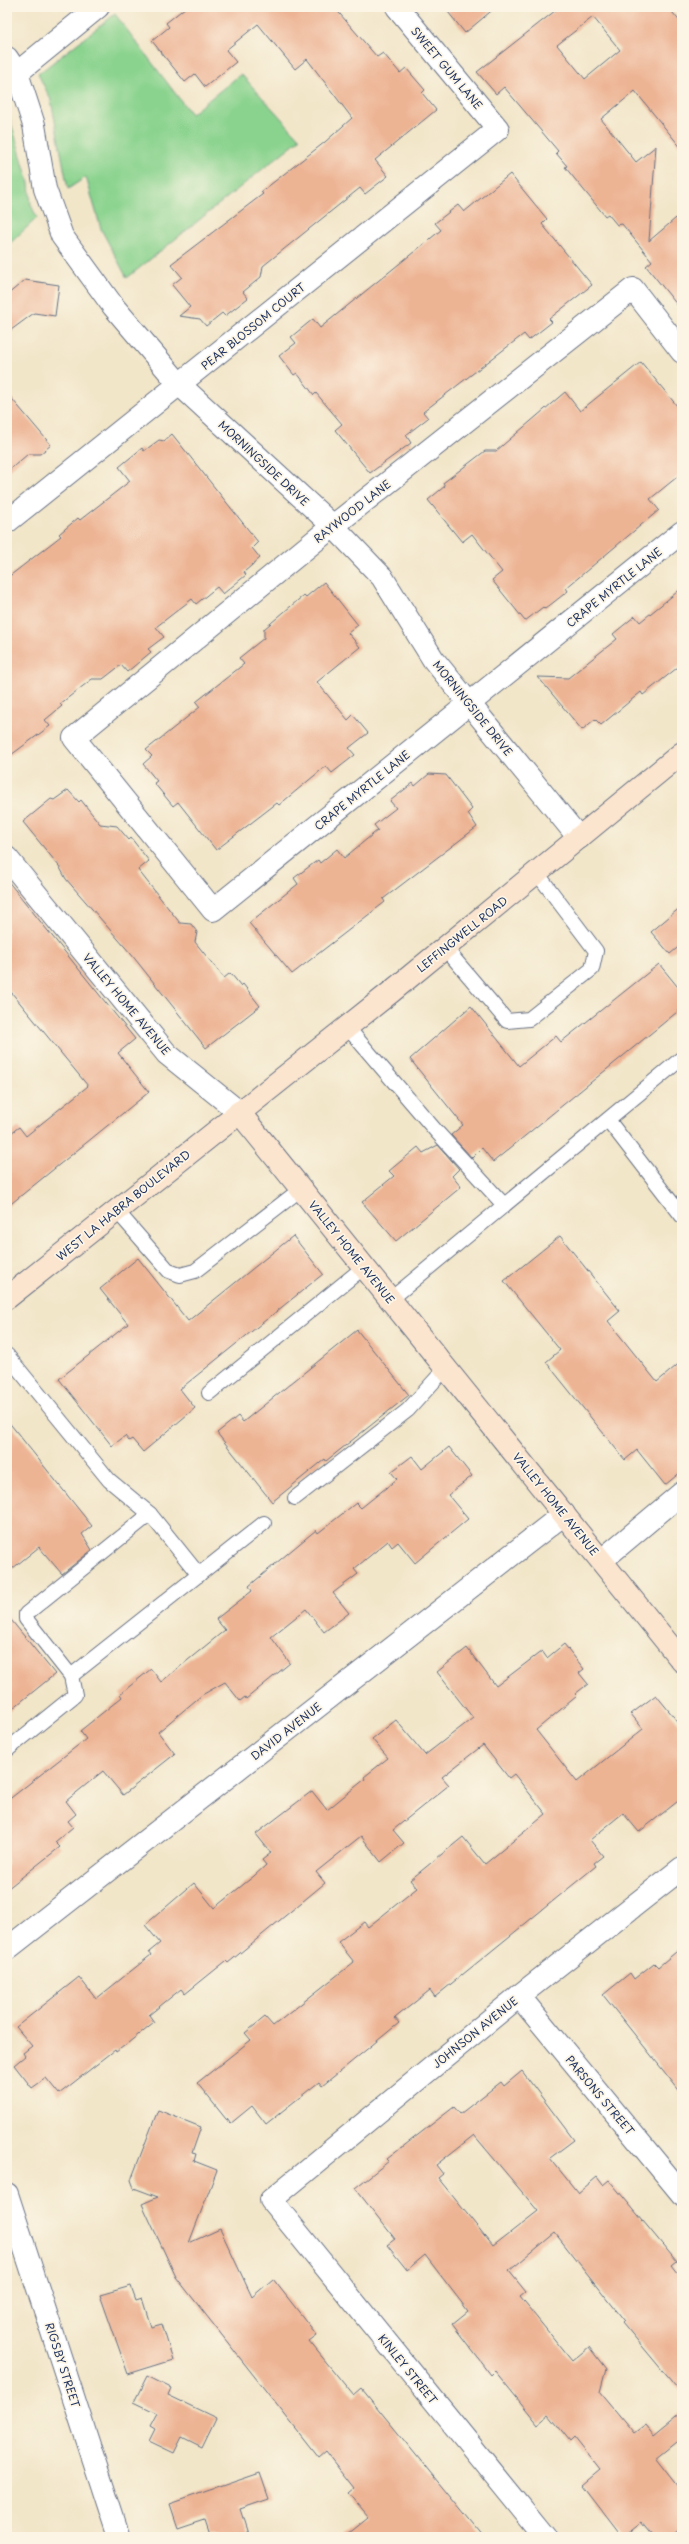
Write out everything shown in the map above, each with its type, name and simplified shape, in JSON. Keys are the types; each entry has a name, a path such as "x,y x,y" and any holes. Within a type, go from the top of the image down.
{"main road":[{"name":"LEFFINGWELL ROAD","path":"239,1112 445,948 682,753"},
{"name":"VALLEY HOME AVENUE","path":"239,1112 682,1661"},
{"name":"WEST LA HABRA BOULEVARD","path":"7,1298 239,1112"}],"street":[{"path":"12,65 98,7"},
{"name":"SWEET GUM LANE","path":"397,7 498,129"},
{"name":"MORNINGSIDE DRIVE","path":"12,65 34,125 45,189 62,236 113,306 180,385 333,526 382,577 433,659 579,838"},
{"name":"PEAR BLOSSOM COURT","path":"7,522 498,129"},
{"name":"RAYWOOD LANE","path":"74,738 333,526 633,289 682,352"},
{"name":"CRAPE MYRTLE LANE","path":"74,738 213,910 682,532"},
{"name":"VALLEY HOME AVENUE","path":"7,858 167,1054 239,1112"},
{"path":"602,1560 682,1493"},
{"name":"DAVID AVENUE","path":"7,1949 564,1514"},
{"name":"JOHNSON AVENUE","path":"271,2200 519,1996 682,1868"},
{"name":"PARSONS STREET","path":"519,1996 682,2194"},
{"name":"RIGSBY STREET","path":"7,2194 119,2537"},
{"name":"KINLEY STREET","path":"271,2200 545,2537"}],"lane":[{"path":"445,948 507,1021 528,1019 592,969 596,951 537,873"},
{"path":"347,1027 436,1131 504,1205"},
{"path":"391,1299 682,1058"},
{"path":"608,1120 682,1216"},
{"path":"116,1210 169,1271 180,1275 195,1271 301,1190"},
{"path":"209,1393 364,1267"},
{"path":"7,1355 110,1480 150,1514 199,1575"},
{"path":"295,1498 408,1410 445,1369"},
{"path":"7,1750 75,1694 71,1676 26,1619 26,1614 150,1514"},
{"path":"71,1676 264,1523"}],"green space":[{"path":"115,14 191,114 241,74 300,139 127,278 101,229 86,177 68,189 51,100 38,74"},
{"path":"7,109 29,183 31,205 37,218 7,246"}],"building":[{"path":"186,7 334,7 377,57 383,53 400,73 406,68 425,90 422,93 436,110 375,160 388,176 365,194 360,188 263,266 261,277 243,292 248,298 225,316 222,313 206,326 200,319 179,316 190,307 172,285 182,277 171,264 263,194 261,192 325,142 352,118 307,59 295,69 258,24 226,50 236,62 205,87 195,74 185,82 152,41 169,27 166,23"},
{"path":"444,7 496,7 465,33"},
{"path":"560,7 668,7 682,24 682,149 635,91 601,119 636,162 656,146 649,241 682,213 682,311 646,266 652,261 622,224 617,225 608,214 605,216 565,167 567,166 556,153 558,151 504,87 496,94 477,72","holes":["593,17 620,50 585,79 557,45"]},
{"path":"510,174 547,219 542,224 592,285 549,319 552,322 529,340 524,334 423,412 428,418 406,435 411,443 370,473 335,430 342,424 316,393 314,395 297,373 294,375 279,356 296,343 291,337 313,319 320,328 441,230 435,223 458,205 464,212"},
{"path":"25,280 59,285 55,316 34,313 7,333 7,295"},
{"path":"641,362 682,412 682,473 650,499 659,510 566,588 568,591 545,609 543,607 525,621 492,580 502,572 472,534 462,542 428,500 445,486 443,483 485,451 496,451 565,392 580,411"},
{"path":"7,393 51,445 40,454 28,454 7,472"},
{"path":"172,434 258,542 252,548 260,558 244,572 246,575 223,594 217,587 196,604 192,599 156,627 164,637 148,649 151,652 127,672 121,665 103,679 92,679 60,704 62,706 45,720 50,726 7,758 7,578 61,536 59,534 78,518 80,520 130,481 119,467 142,448 144,451 159,440 164,441"},
{"path":"324,582 358,625 348,633 360,647 317,682 348,720 353,715 368,733 349,748 355,755 332,773 326,766 279,805 277,803 216,850 178,802 173,806 154,783 157,781 143,764 152,756 146,750 200,707 196,702 244,664 239,658 264,638 264,629 304,595 306,597"},
{"path":"682,588 682,664 643,695 641,692 601,725 595,719 582,730 538,677 568,678 617,639 613,634 635,616 640,622"},
{"path":"429,774 446,775 472,809 468,813 477,827 383,899 385,902 292,974 249,923 298,884 294,878 318,860 320,863 337,849 344,858 378,830 374,825 396,808 390,801 413,783 415,786"},
{"path":"68,790 79,802 81,800 100,824 117,826 129,840 131,838 149,861 138,870 180,923 191,924 197,932 195,942 224,978 229,974 232,975 241,986 243,984 260,1006 206,1048 131,954 66,879 59,866 23,822 51,799 54,800"},
{"path":"7,880 135,1039 118,1053 149,1092 7,1207 7,1136 19,1127 26,1136 88,1086 7,987"},
{"path":"682,906 682,944 670,954 651,932"},
{"path":"659,964 682,992 682,1008 493,1162 482,1148 472,1158 451,1135 463,1125 410,1059 471,1006 519,1066 556,1036 561,1042"},
{"path":"438,1145 459,1169 452,1176 461,1187 396,1241 362,1202 394,1176 389,1171 418,1147 423,1153"},
{"path":"293,1236 323,1274 180,1389 195,1408 143,1452 132,1439 129,1441 125,1436 112,1446 59,1379 128,1324 100,1289 138,1258 188,1321"},
{"path":"560,1236 620,1311 608,1321 657,1382 682,1361 682,1471 665,1485 637,1450 625,1460 546,1362 560,1350 504,1281"},
{"path":"357,1330 409,1395 326,1461 325,1459 272,1502 217,1433 238,1416 243,1422"},
{"path":"7,1420 92,1526 82,1534 92,1550 62,1574 39,1547 7,1573"},
{"path":"449,1447 472,1476 448,1495 468,1519 415,1563 398,1542 392,1547 388,1541 354,1569 358,1574 333,1593 349,1613 324,1632 306,1609 271,1637 290,1663 246,1699 245,1697 240,1701 225,1682 202,1695 158,1732 175,1754 123,1795 103,1771 66,1801 76,1814 68,1821 73,1827 55,1842 60,1847 7,1889 7,1801 86,1739 80,1731 122,1697 120,1694 151,1669 161,1682 225,1630 216,1619 252,1591 249,1586 316,1530 318,1533 356,1503 361,1508 397,1479 391,1472 412,1456 422,1469"},
{"path":"7,1615 55,1674 7,1713"},
{"path":"564,1644 584,1669 579,1673 588,1684 575,1694 577,1696 536,1730 577,1782 643,1729 631,1714 656,1695 682,1727 682,1798 639,1832 623,1813 590,1840 603,1856 594,1863 596,1866 435,1997 430,1990 395,2018 399,2023 322,2086 319,2082 266,2124 252,2106 230,2124 197,2083 251,2040 245,2033 265,2017 273,2026 354,1962 338,1942 364,1922 368,1927 417,1888 410,1880 463,1837 485,1864 546,1814 514,1774 509,1778 483,1745 442,1777 449,1785 393,1830 404,1843 381,1862 361,1836 316,1872 325,1883 228,1963 226,1961 185,1994 181,1989 149,2015 154,2022 128,2043 116,2052 115,2050 59,2094 46,2078 32,2088 14,2065 25,2056 23,2053 32,2046 16,2027 79,1977 96,1999 151,1955 149,1952 160,1943 145,1925 194,1883 214,1908 254,1876 266,1865 262,1860 271,1853 256,1834 312,1791 327,1810 388,1758 372,1739 396,1720 425,1755 473,1718 437,1672 467,1648 496,1686 542,1651 547,1658"},
{"path":"682,1947 682,2094 603,1995 630,1973 634,1979 654,1963 658,1967"},
{"path":"522,2071 574,2140 550,2158 578,2193 597,2177 603,2185 609,2180 677,2262 672,2266 682,2279 682,2394 622,2322 624,2320 555,2233 509,2271 526,2292 520,2297 572,2361 589,2347 606,2369 600,2392 634,2433 646,2424 654,2434 682,2411 682,2438 656,2459 682,2492 682,2528 670,2537 653,2537 641,2522 622,2537 582,2485 600,2470 574,2437 570,2441 549,2415 538,2424 495,2371 491,2375 452,2324 468,2311 425,2255 407,2270 387,2245 395,2239 355,2188 389,2161 387,2159 454,2107 460,2114 501,2082 504,2086","holes":["474,2135 538,2211 493,2246 438,2178 443,2174 436,2165"]},
{"path":"158,2110 201,2127 192,2153 196,2154 194,2161 217,2170 189,2243 220,2229 252,2297 273,2279 317,2335 309,2341 354,2396 362,2389 483,2537 343,2537 368,2517 348,2493 354,2488 325,2451 318,2457 176,2277 142,2204 158,2197 134,2188 131,2180"},
{"path":"131,2286 136,2300 142,2298 151,2327 162,2324 173,2360 128,2374 100,2295"},
{"path":"147,2376 171,2388 168,2395 216,2418 202,2447 182,2437 174,2453 149,2441 155,2429 150,2426 157,2413 134,2402"},
{"path":"260,2473 269,2499 240,2509 249,2537 210,2537 204,2519 177,2528 169,2504"}]}
